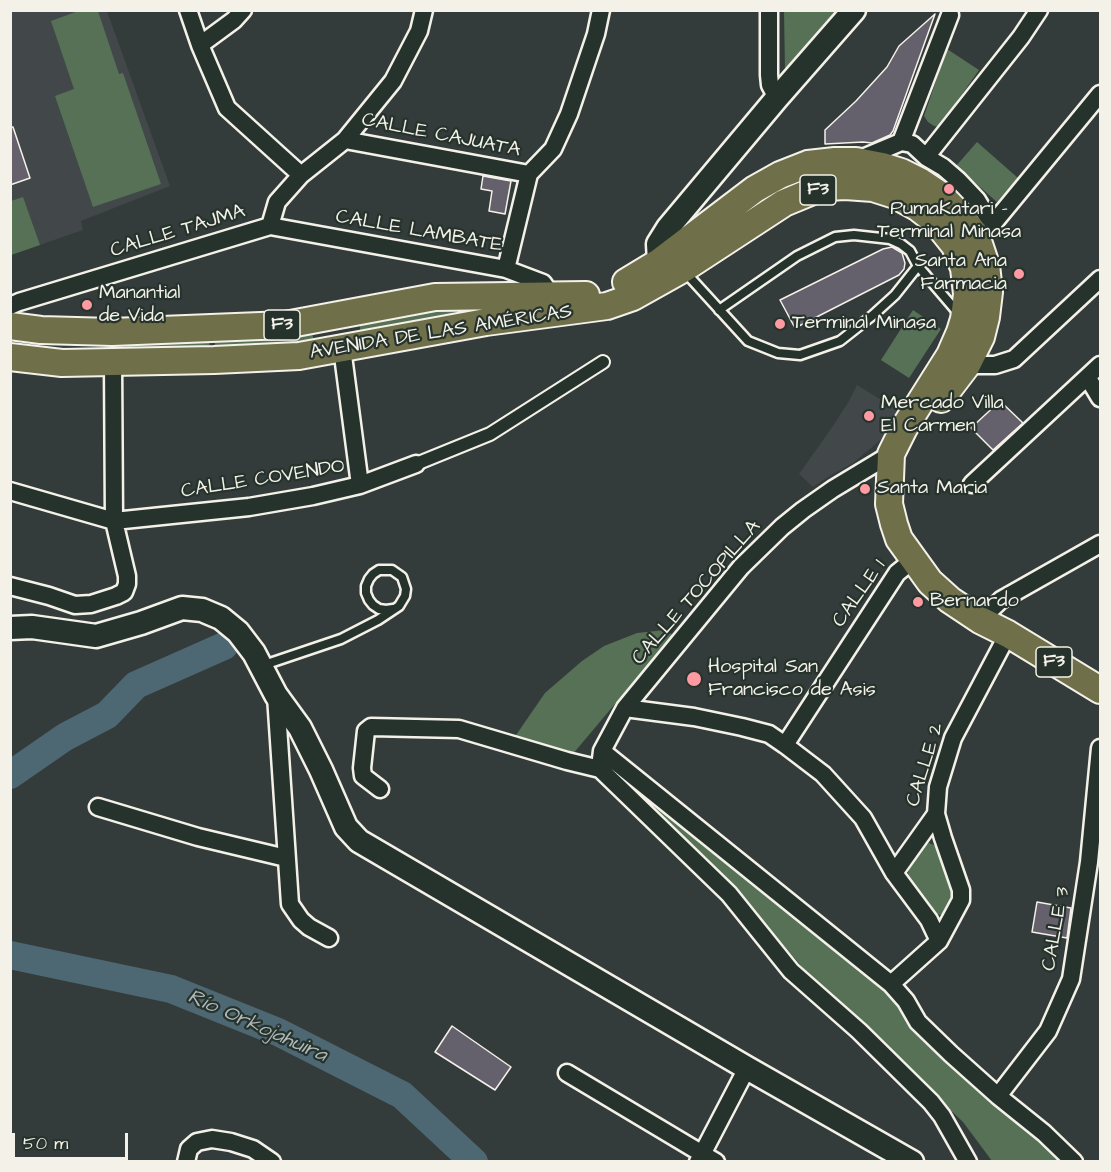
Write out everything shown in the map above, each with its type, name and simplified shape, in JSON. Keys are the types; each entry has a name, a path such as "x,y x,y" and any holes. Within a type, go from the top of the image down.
{"main road":[{"path":"671,266 658,244 668,228 854,10"},
{"name":"F3","path":"671,266 684,255 693,237 755,189 780,175 808,164 835,161 856,161 882,166 921,182 939,194 955,210 974,236"},
{"name":"F3","path":"671,266 784,203 813,191 845,186 873,188 895,195 917,207 935,221 974,236"},
{"name":"F3","path":"913,560 912,534 904,497 904,472 910,447 959,360 960,332 974,322 964,268 974,236"},
{"name":"AVENIDA DE LAS AMÉRICAS","path":"10,326 41,330 112,332 285,325 435,297 553,305 607,306 633,297 671,266"},
{"name":"AVENIDA DE LAS AMÉRICAS","path":"10,357 62,363 299,356 486,322 553,305"},
{"path":"336,316 342,348"},
{"path":"112,332 113,362"},
{"name":"F3","path":"959,360 904,428 891,454 889,504 899,539 930,582 950,600 1101,690"},
{"path":"10,628 32,627 96,636 182,608 202,610 221,618 238,632 261,666 276,695 300,728 346,827 358,841 747,1068 912,1161"}],"street":[{"path":"188,10 227,108 301,175"},
{"path":"200,45 234,20 243,10"},
{"name":"CALLE TAJMA","path":"10,306 270,226 277,202 301,175 345,140 393,81 419,31 424,10"},
{"path":"506,269 529,174 553,148 568,114 596,34 601,10"},
{"path":"769,10 769,75 770,85 777,98"},
{"path":"926,158 1022,37 1039,10"},
{"path":"901,142 950,15"},
{"path":"974,236 1101,94"},
{"name":"CALLE CAJUATA","path":"345,140 529,174"},
{"path":"856,161 901,142 912,144 926,158 943,167 977,200 974,236"},
{"name":"CALLE LAMBATE","path":"270,226 506,269 543,283 553,305"},
{"path":"959,360 995,365 1014,359 1101,279"},
{"path":"342,348 360,485"},
{"path":"10,586 75,605 91,604 124,592 127,576 114,521 113,362"},
{"name":"CALLE COVENDO","path":"10,491 114,521 249,507 313,496 360,485 490,434 603,362"},
{"path":"972,484 1101,365"},
{"path":"1088,378 1101,398"},
{"name":"CALLE TOCOPILLA","path":"600,769 602,751 625,708 741,567 803,510 891,454"},
{"path":"981,620 1001,600 1101,544"},
{"name":"CALLE 1","path":"785,745 897,573 913,560"},
{"name":"CALLE 2","path":"894,873 936,814 938,787 953,738 1008,634"},
{"path":"276,695 290,904 309,927 329,938"},
{"path":"625,708 694,717 742,727 769,734 785,745 824,774 863,818 894,873 929,920 939,941"},
{"path":"380,789 363,776 366,731 371,727 459,729 600,769 729,894 791,971 859,1031 931,1102 942,1116 968,1161"},
{"name":"CALLE 3","path":"999,1096 1048,1031 1071,979 1089,862 1101,748"},
{"path":"602,751 891,984 906,1002 918,1022 951,1054 1075,1159"},
{"path":"98,807 198,837 286,858"},
{"path":"891,984 939,941 961,900 961,890 936,814"},
{"path":"567,1072 706,1159 747,1068"},
{"path":"186,1161 189,1149 197,1142 212,1139 253,1149 273,1161"}],"lane":[{"path":"719,310 797,256 835,237 854,235 890,239 901,244 910,251 918,266 974,322"},
{"path":"671,266 719,310 748,341 778,353 799,354 800,356 840,340 873,315 895,295 918,266"},
{"path":"261,666 341,639 399,606 405,596 405,583 398,573 392,570 379,570 369,579 366,593 373,605 379,609 393,609"}],"shaded area":[{"path":"10,11 107,11 170,186 81,221 83,230 11,255"},
{"path":"857,385 901,412 890,432 853,463 813,487 799,474 833,426"}],"green space":[{"path":"81,10 98,11 119,74 123,73 161,184 93,207 55,96 74,89 51,21"},
{"path":"784,11 836,11 785,72"},
{"path":"947,49 979,70 939,127 928,122 924,116"},
{"path":"977,142 1018,178 997,202 956,166"},
{"path":"23,197 40,245 11,255 11,201"},
{"path":"479,304 482,310 365,332 361,332 360,329 363,323"},
{"path":"913,310 941,329 909,378 881,360"},
{"path":"312,333 314,341 295,344 215,348 215,339"},
{"path":"209,339 210,348 128,349 127,347 128,344"},
{"path":"665,630 673,635 572,755 514,738 545,693 582,661 604,646 637,633"},
{"path":"619,775 804,919 896,1001 911,1025 930,1046 1063,1161 992,1161 963,1122 808,974 746,901 642,804"},
{"path":"929,843 936,846 952,890 947,910 942,915 935,914 908,875 909,866 923,846"}],"building":[{"path":"935,14 890,135 872,143 825,144 825,130 887,67 899,46"},
{"path":"10,127 13,127 30,178 10,185"},
{"path":"483,176 511,181 505,214 489,211 492,191 481,189"},
{"path":"892,247 902,253 905,263 899,275 795,328 780,300 883,249"},
{"path":"1000,401 1023,423 993,450 971,428"},
{"path":"1037,902 1071,908 1067,938 1032,932"},
{"path":"452,1026 511,1067 495,1090 435,1052"}],"waterway":[{"path":"10,775 65,737 107,715 136,685 224,646"},
{"name":"Río Orkojahuira","path":"10,955 171,989 278,1032 402,1095 474,1162"}],"place":[{"name":"PumaKatari - Terminal Minasa","path":"949,189"},
{"name":"Santa Ana Farmacia","path":"1019,274"},
{"name":"Manantial de Vida","path":"87,305"},
{"name":"Terminal Minasa","path":"780,324"},
{"name":"Mercado Villa El Carmen","path":"869,416"},
{"name":"Santa Maria","path":"865,489"},
{"name":"Bernardo","path":"918,602"},
{"name":"Hospital San Francisco de Asis","path":"694,679"}]}
